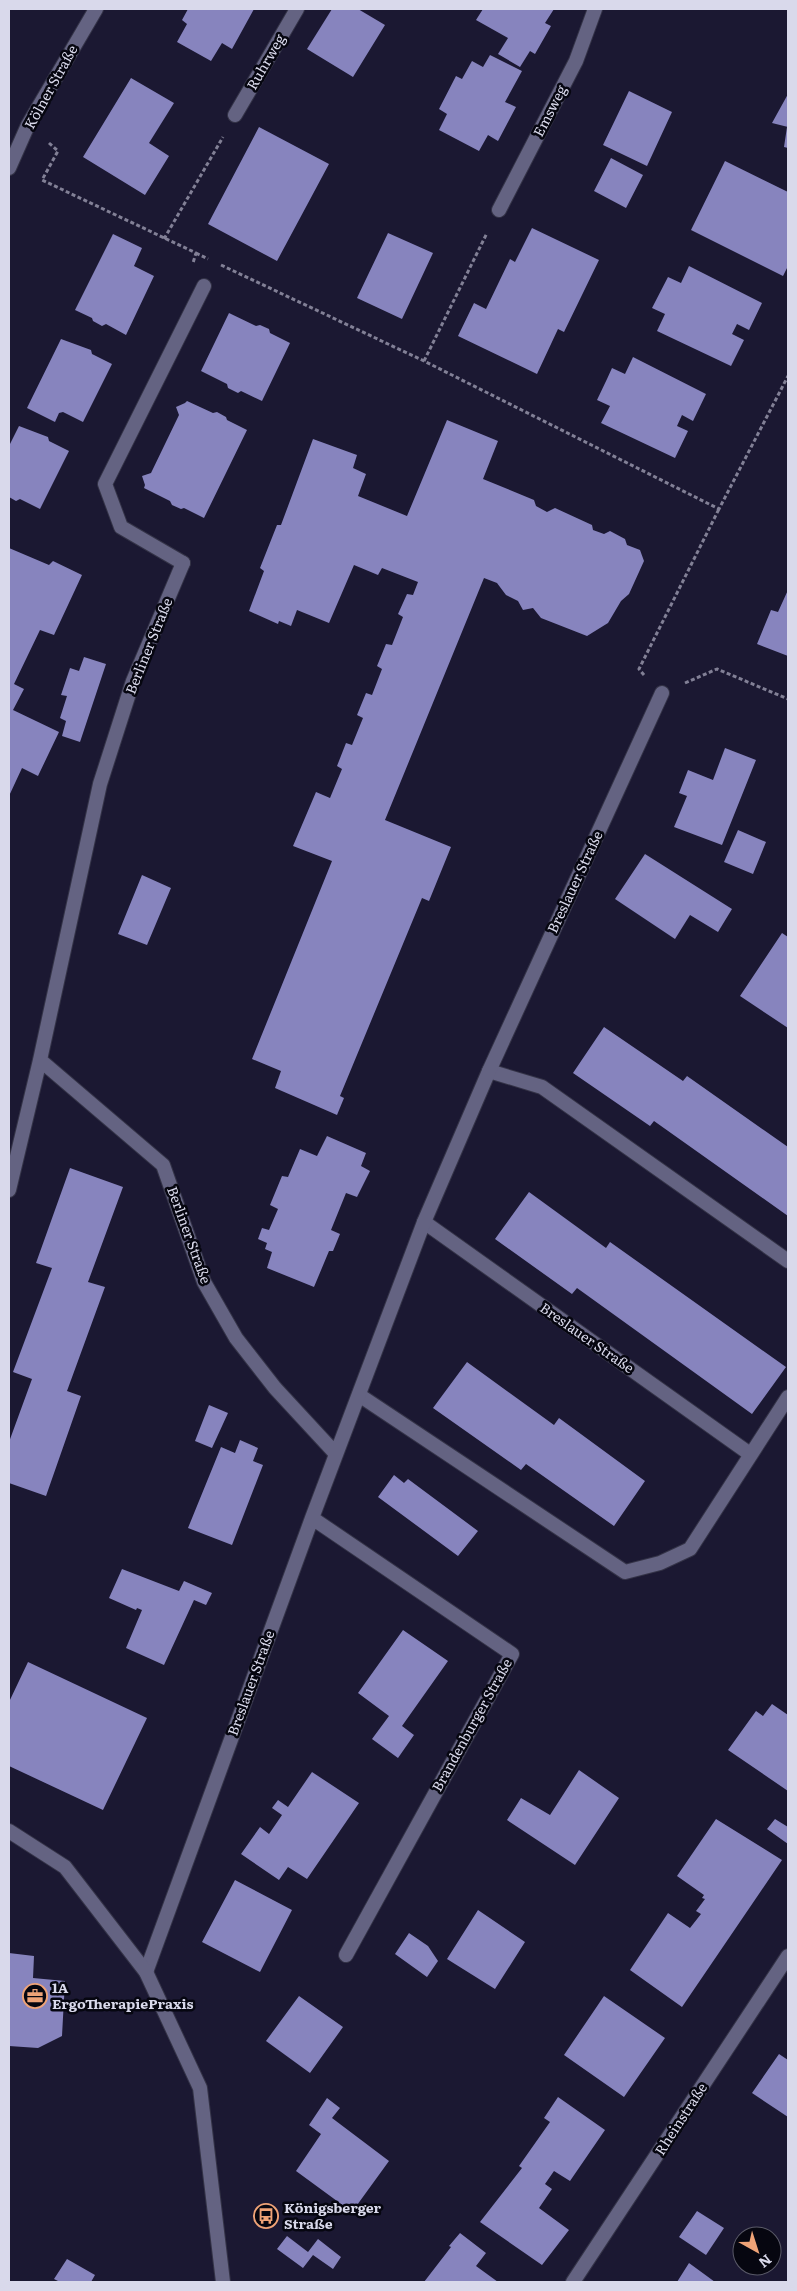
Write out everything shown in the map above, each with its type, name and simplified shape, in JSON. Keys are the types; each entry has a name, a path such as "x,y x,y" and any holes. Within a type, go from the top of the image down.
{"street":[{"name":"Kölner Straße","path":"9,168 28,125 96,9"},
{"name":"Ruhrweg","path":"235,115 297,9"},
{"name":"Emsweg","path":"499,210 576,61 595,9"},
{"name":"Berliner Straße","path":"9,1190 40,1060 100,784 133,681 183,563 121,528 104,484 204,286"},
{"name":"Breslauer Straße","path":"146,1972 312,1518 424,1222 489,1071 662,693"},
{"name":"Berliner Straße","path":"40,1060 163,1165 204,1282 236,1338 275,1388 336,1454"},
{"path":"489,1071 542,1087 788,1261"},
{"name":"Breslauer Straße","path":"424,1222 750,1454"},
{"path":"359,1395 624,1572 660,1563 690,1548 788,1397"},
{"name":"Brandenburger Straße","path":"312,1518 512,1654 346,1955"},
{"path":"9,1831 65,1867 146,1972 200,2088 223,2282"},
{"name":"Rheinstraße","path":"573,2282 788,1956"}],"path":[{"path":"164,239 235,115"},
{"path":"28,125 58,151 42,180 424,361 719,509"},
{"path":"424,361 499,210"},
{"path":"196,253 190,270 204,286"},
{"path":"788,376 639,670 662,693 717,669 788,699"}],"building":[{"path":"188,9 254,9 232,49 222,43 211,61 177,42 187,24 182,20"},
{"path":"332,9 358,9 385,25 353,77 307,49"},
{"path":"483,9 554,9 545,23 551,26 535,54 530,51 520,67 498,54 508,38 476,20"},
{"path":"490,55 522,71 505,102 516,107 498,141 488,135 479,151 439,130 447,114 439,109 456,76 462,79 472,61 483,67"},
{"path":"131,78 174,103 149,143 169,156 145,195 83,157"},
{"path":"629,91 672,112 647,166 603,145"},
{"path":"788,94 788,127 772,123"},
{"path":"259,127 329,164 277,261 208,224"},
{"path":"788,127 788,148 784,147"},
{"path":"611,158 643,175 626,208 594,191"},
{"path":"725,161 788,192 788,266 783,276 691,230"},
{"path":"532,228 599,260 564,332 558,329 537,374 458,336 474,303 486,309 510,259 515,262"},
{"path":"388,233 433,253 402,319 357,298"},
{"path":"113,234 142,248 134,266 154,276 126,335 106,324 102,326 93,321 92,318 75,310"},
{"path":"689,266 762,303 749,330 737,324 732,334 744,340 731,366 657,331 665,314 652,308 668,277 681,283"},
{"path":"229,313 256,326 260,325 269,329 270,333 290,343 262,401 241,391 238,393 228,388 227,384 201,371"},
{"path":"61,339 91,350 92,354 112,364 83,422 63,412 59,413 55,422 27,408"},
{"path":"633,357 706,394 693,421 682,415 677,426 688,431 675,458 601,423 610,406 597,400 612,368 625,374"},
{"path":"187,401 213,413 217,412 226,417 227,420 247,430 204,518 184,508 181,509 172,505 170,501 144,488 142,476 151,473 179,415 176,407"},
{"path":"447,420 498,441 483,479 534,500 536,506 547,512 555,508 592,525 593,530 604,534 610,531 625,539 627,545 640,550 644,561 629,594 621,601 608,623 587,636 541,618 533,608 523,610 518,601 506,595 497,583 484,578 385,820 451,847 429,901 422,898 340,1096 344,1098 337,1115 275,1088 281,1071 252,1059 332,861 293,846 316,792 330,798 342,769 337,766 346,743 352,745 363,718 357,715 366,693 372,695 382,669 377,666 386,644 392,645 403,617 398,614 407,594 413,595 418,582 382,568 378,575 354,565 329,623 297,610 291,626 279,621 278,624 249,611 264,571 260,568 277,525 281,525 313,439 357,455 353,468 366,474 358,496 407,516"},
{"path":"19,426 48,437 49,441 69,451 40,509 20,499 16,501 9,497 9,446"},
{"path":"9,548 49,565 53,561 82,575 54,635 40,630 14,684 24,689 13,710 59,732 38,776 22,768 9,796"},
{"path":"788,590 788,656 757,644 771,610 778,612"},
{"path":"84,657 106,664 80,742 62,736 66,721 60,718 67,696 61,695 70,668 79,671"},
{"path":"725,748 756,760 722,845 674,827 687,796 679,793 688,770 713,780"},
{"path":"738,830 766,842 753,874 724,862"},
{"path":"645,854 732,909 718,932 690,915 675,939 615,899"},
{"path":"142,875 171,888 147,945 118,934"},
{"path":"782,933 788,937 788,1028 740,996"},
{"path":"604,1027 683,1081 687,1076 788,1147 788,1216 654,1121 650,1126 573,1073"},
{"path":"327,1136 366,1153 361,1166 370,1171 357,1197 346,1193 331,1230 340,1234 333,1251 329,1251 314,1287 267,1268 272,1252 265,1249 267,1243 258,1239 262,1228 269,1230 278,1209 270,1205 282,1176 288,1177 300,1149 317,1156"},
{"path":"70,1168 123,1187 88,1282 105,1287 67,1391 81,1396 46,1496 9,1483 9,1442 32,1379 13,1372 52,1268 36,1263"},
{"path":"529,1192 606,1248 610,1242 786,1367 752,1414 577,1288 572,1294 495,1239"},
{"path":"467,1362 554,1425 559,1418 645,1481 614,1526 526,1464 521,1470 433,1408"},
{"path":"209,1405 228,1413 212,1448 195,1441"},
{"path":"240,1440 258,1448 253,1461 263,1465 232,1545 188,1528 221,1447 235,1453"},
{"path":"394,1475 404,1483 408,1479 478,1531 458,1556 378,1497"},
{"path":"122,1569 179,1591 184,1581 212,1593 206,1605 194,1600 164,1665 126,1648 142,1610 137,1608 136,1610 109,1598"},
{"path":"403,1630 448,1661 402,1726 414,1735 398,1758 372,1739 389,1716 358,1693"},
{"path":"28,1662 147,1718 103,1810 9,1766 9,1702"},
{"path":"772,1704 788,1715 788,1791 728,1750 756,1711 763,1716"},
{"path":"579,1770 619,1798 575,1865 507,1820 521,1798 550,1815"},
{"path":"312,1772 359,1803 307,1879 288,1867 279,1880 241,1854 260,1827 269,1834 282,1815 272,1808 278,1800 288,1807"},
{"path":"716,1819 782,1860 682,2007 630,1970 668,1913 690,1928 701,1914 696,1911 705,1899 702,1898 704,1895 677,1876"},
{"path":"775,1819 788,1827 788,1844 767,1829"},
{"path":"235,1880 292,1910 260,1972 202,1942"},
{"path":"478,1910 525,1942 495,1989 447,1959"},
{"path":"409,1933 428,1946 438,1961 427,1977 395,1954"},
{"path":"9,1953 34,1956 33,1978 65,1981 62,2036 38,2048 9,2046"},
{"path":"299,1996 343,2027 310,2073 266,2041"},
{"path":"604,1996 665,2038 624,2097 564,2055"},
{"path":"779,2054 788,2060 788,2117 752,2093"},
{"path":"558,2097 605,2130 570,2181 554,2171 545,2184 552,2189 539,2208 569,2230 542,2265 480,2222 522,2168 519,2166 550,2122 544,2118"},
{"path":"327,2098 340,2108 332,2118 389,2161 352,2212 296,2171 321,2134 309,2125"},
{"path":"697,2211 724,2228 706,2255 679,2237"},
{"path":"460,2233 486,2253 476,2266 498,2282 424,2282"},
{"path":"287,2236 308,2252 318,2239 341,2257 333,2269 313,2255 303,2268 277,2249"},
{"path":"67,2259 95,2275 91,2282 60,2282 54,2279"},
{"path":"689,2263 715,2282 677,2282"}],"place":[{"name":"1A ErgoTherapiePraxis","path":"35,1996"},
{"name":"Königsberger Straße","path":"266,2216"}]}
